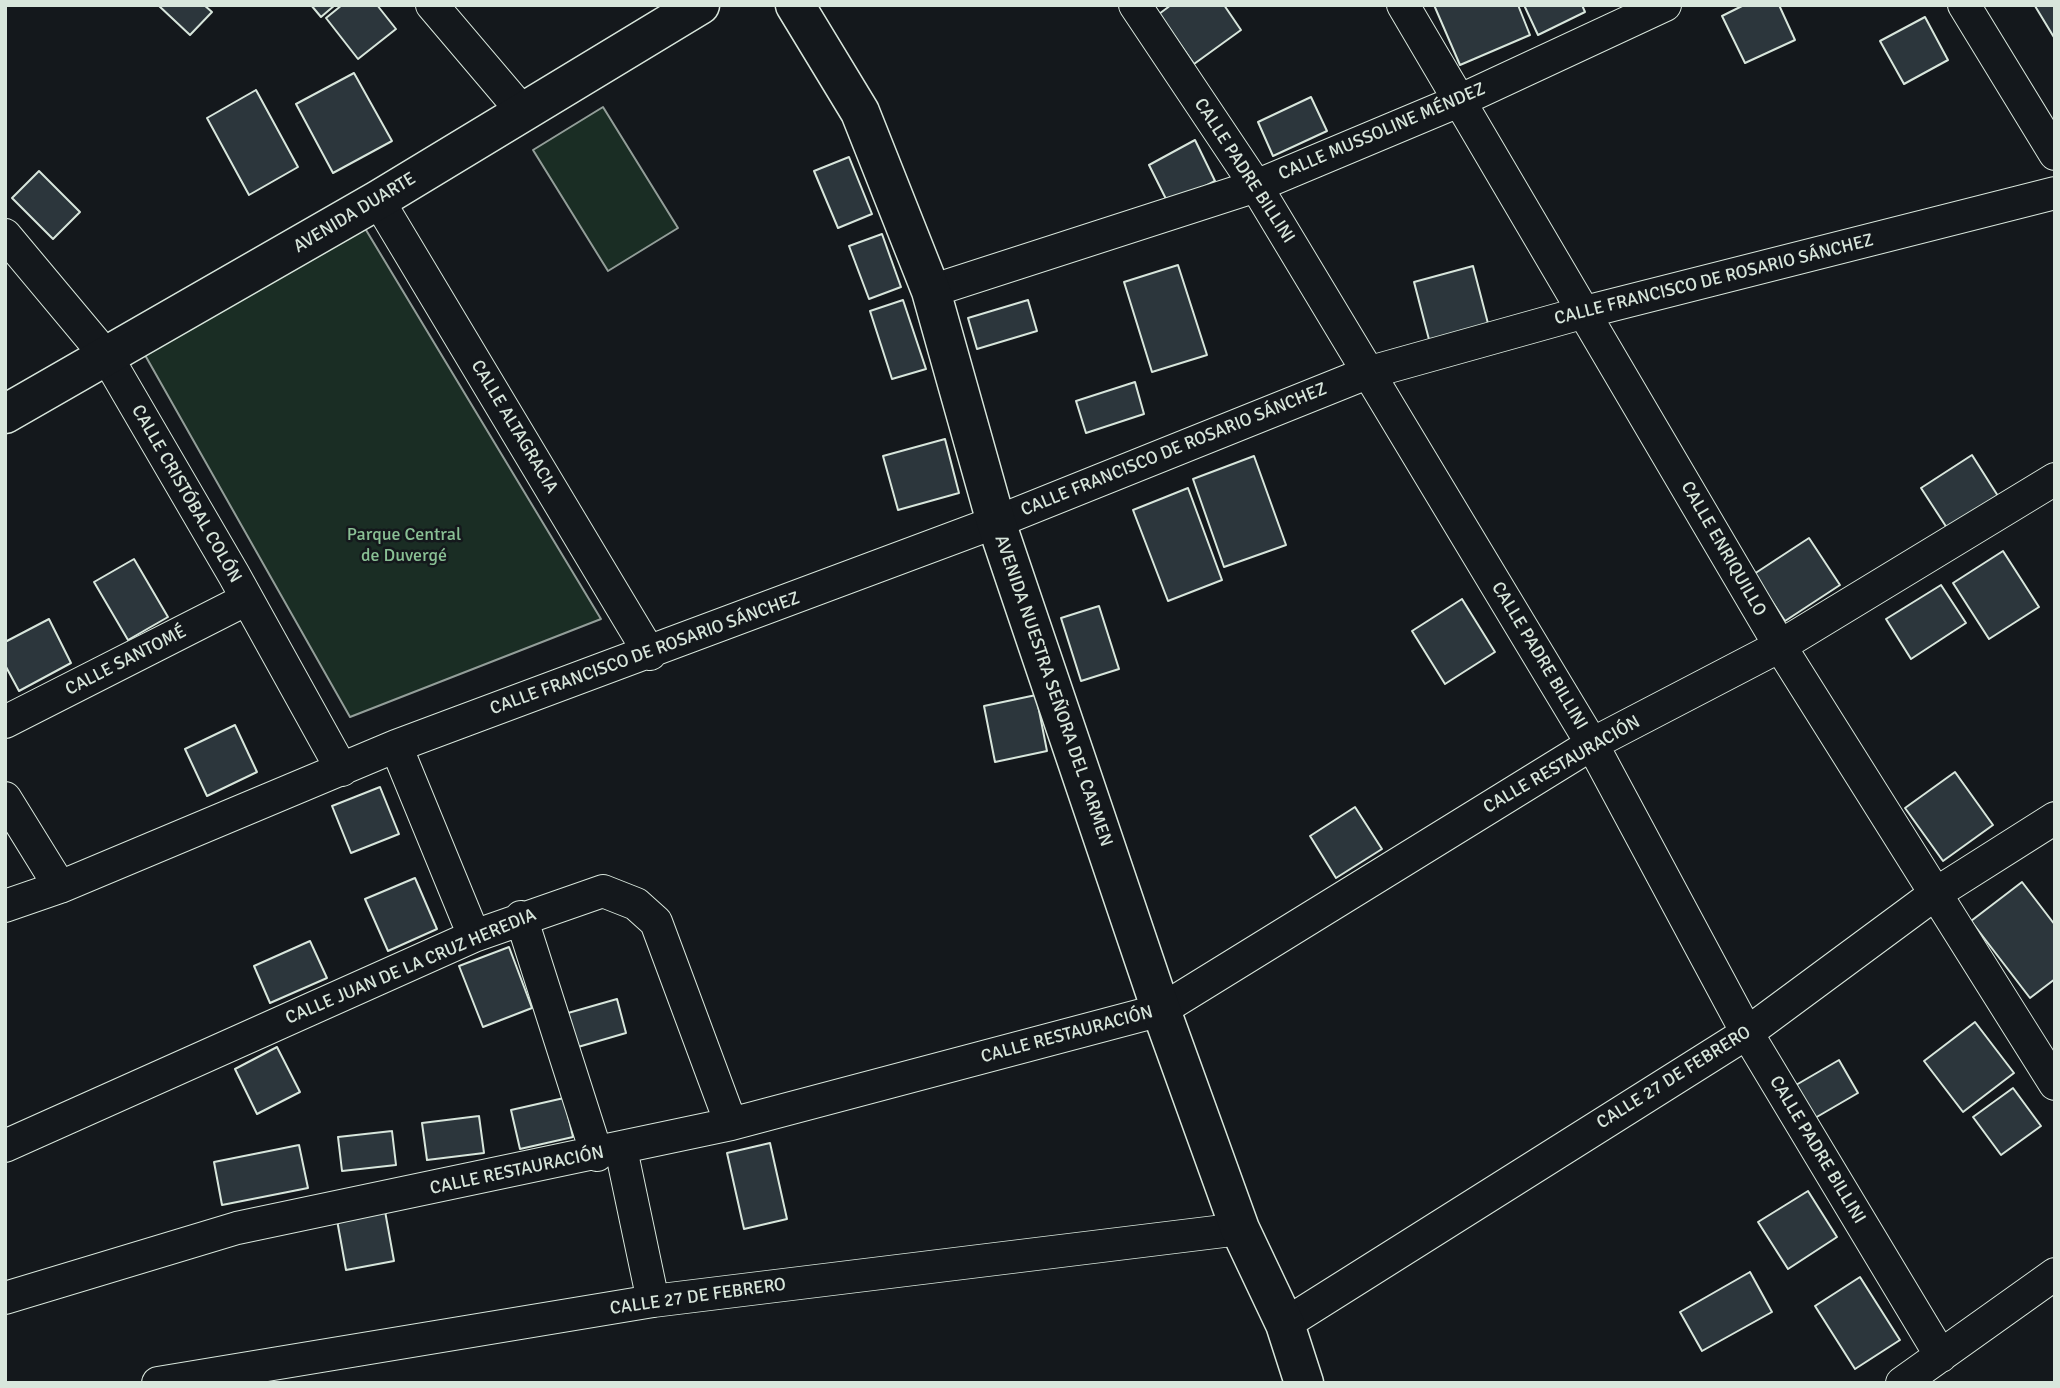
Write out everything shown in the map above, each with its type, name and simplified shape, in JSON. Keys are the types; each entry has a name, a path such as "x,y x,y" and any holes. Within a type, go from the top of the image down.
{"main road":[{"name":"AVENIDA DUARTE","path":"5,414 378,200 700,5"},
{"name":"AVENIDA NUESTRA SEÑORA DEL CARMEN","path":"795,5 860,112 931,291 996,522 1161,1010 1240,1229 1285,1324 1304,1383"}],"street":[{"path":"432,5 522,111"},
{"name":"CALLE PADRE BILLINI","path":"1135,5 1256,186 1592,744 1747,1032 1941,1356"},
{"name":"CALLE ENRIQUILLO","path":"1403,5 1780,646 2055,1084"},
{"name":"CALLE MUSSOLINE MÉNDEZ","path":"931,291 1256,186 1461,100 1665,5"},
{"path":"1965,5 2055,154"},
{"name":"CALLE FRANCISCO DE ROSARIO SÁNCHEZ","path":"5,906 60,887 397,746 996,522 1367,373 1584,312 2055,193"},
{"name":"CALLE ALTAGRACIA","path":"378,200 649,654"},
{"name":"CALLE CRISTÓBAL COLÓN","path":"5,235 107,357 342,770"},
{"name":"CALLE RESTAURACIÓN","path":"5,1298 237,1228 609,1152 731,1124 1161,1010 1592,744 1780,646 2055,479"},
{"name":"CALLE SANTOMÉ","path":"6,722 247,599"},
{"path":"397,746 474,936"},
{"path":"5,798 60,887"},
{"name":"CALLE 27 DE FEBRERO","path":"1285,1324 1747,1032 1935,894 2055,818"},
{"name":"CALLE JUAN DE LA CRUZ HEREDIA","path":"5,1146 474,936 522,917 603,891 636,904 656,922 731,1124"},
{"path":"522,917 609,1152 653,1301"},
{"name":"CALLE 27 DE FEBRERO","path":"158,1383 653,1301 1240,1229"},
{"path":"1902,1383 2055,1274"}],"green space":[{"path":"603,107 678,228 608,271 533,150"},
{"name":"Parque Central de Duvergé","path":"363,225 601,619 350,717 141,348"}],"building":[{"path":"158,5 204,5 212,12 190,35"},
{"path":"311,5 335,5 321,17"},
{"path":"342,5 377,5 396,29 358,59 326,18"},
{"path":"1171,5 1224,5 1241,30 1194,64 1159,14"},
{"path":"1434,5 1518,5 1530,35 1460,65"},
{"path":"1524,5 1582,5 1585,12 1538,35"},
{"path":"1744,5 1779,5 1795,40 1745,63 1722,16"},
{"path":"2055,5 2055,39 2035,6"},
{"path":"1925,17 1948,60 1904,84 1880,41"},
{"path":"354,73 392,141 333,173 296,104"},
{"path":"256,90 298,167 249,195 207,118"},
{"path":"1311,97 1327,131 1273,156 1258,122"},
{"path":"1195,140 1215,181 1169,205 1149,165"},
{"path":"849,157 872,214 838,228 814,171"},
{"path":"39,171 80,212 53,239 12,198"},
{"path":"882,234 901,287 869,299 849,246"},
{"path":"1178,265 1207,355 1152,372 1124,282"},
{"path":"1473,266 1491,335 1432,351 1414,282"},
{"path":"903,300 926,369 892,379 870,311"},
{"path":"1028,300 1037,331 977,349 968,318"},
{"path":"1135,382 1144,414 1086,433 1076,401"},
{"path":"945,439 959,493 898,510 883,456"},
{"path":"1972,455 1998,496 1947,528 1921,488"},
{"path":"1254,456 1286,545 1224,567 1193,479"},
{"path":"1188,488 1222,580 1168,601 1133,510"},
{"path":"1809,538 1840,585 1785,621 1754,574"},
{"path":"2003,551 2039,607 1989,639 1953,583"},
{"path":"134,559 168,617 128,640 94,582"},
{"path":"1941,585 1966,623 1911,659 1886,619"},
{"path":"1462,599 1495,652 1445,684 1412,631"},
{"path":"1099,606 1119,669 1081,681 1061,618"},
{"path":"49,619 71,663 19,691 5,665 5,642"},
{"path":"1036,695 1047,751 995,762 984,706"},
{"path":"235,725 257,772 207,796 185,749"},
{"path":"1955,772 1993,825 1943,861 1905,808"},
{"path":"380,787 399,834 351,853 332,806"},
{"path":"1355,807 1382,849 1336,878 1310,836"},
{"path":"415,878 437,929 388,951 365,899"},
{"path":"2022,882 2055,925 2055,979 2030,998 1971,921"},
{"path":"310,941 327,978 270,1003 254,966"},
{"path":"509,947 532,1008 483,1027 459,966"},
{"path":"617,999 626,1033 578,1047 568,1013"},
{"path":"1975,1022 2014,1073 1963,1112 1924,1061"},
{"path":"277,1047 300,1092 257,1114 235,1069"},
{"path":"1839,1060 1858,1093 1815,1118 1796,1085"},
{"path":"2013,1088 2041,1126 2001,1155 1973,1117"},
{"path":"564,1098 573,1137 520,1149 511,1110"},
{"path":"479,1116 484,1153 427,1160 422,1123"},
{"path":"392,1131 396,1165 342,1171 338,1137"},
{"path":"770,1143 787,1219 744,1229 727,1153"},
{"path":"299,1145 308,1188 222,1205 214,1162"},
{"path":"1808,1191 1837,1237 1788,1269 1758,1222"},
{"path":"385,1211 394,1261 346,1270 337,1220"},
{"path":"1750,1272 1772,1312 1702,1351 1680,1312"},
{"path":"1860,1277 1900,1340 1855,1369 1815,1306"}]}
